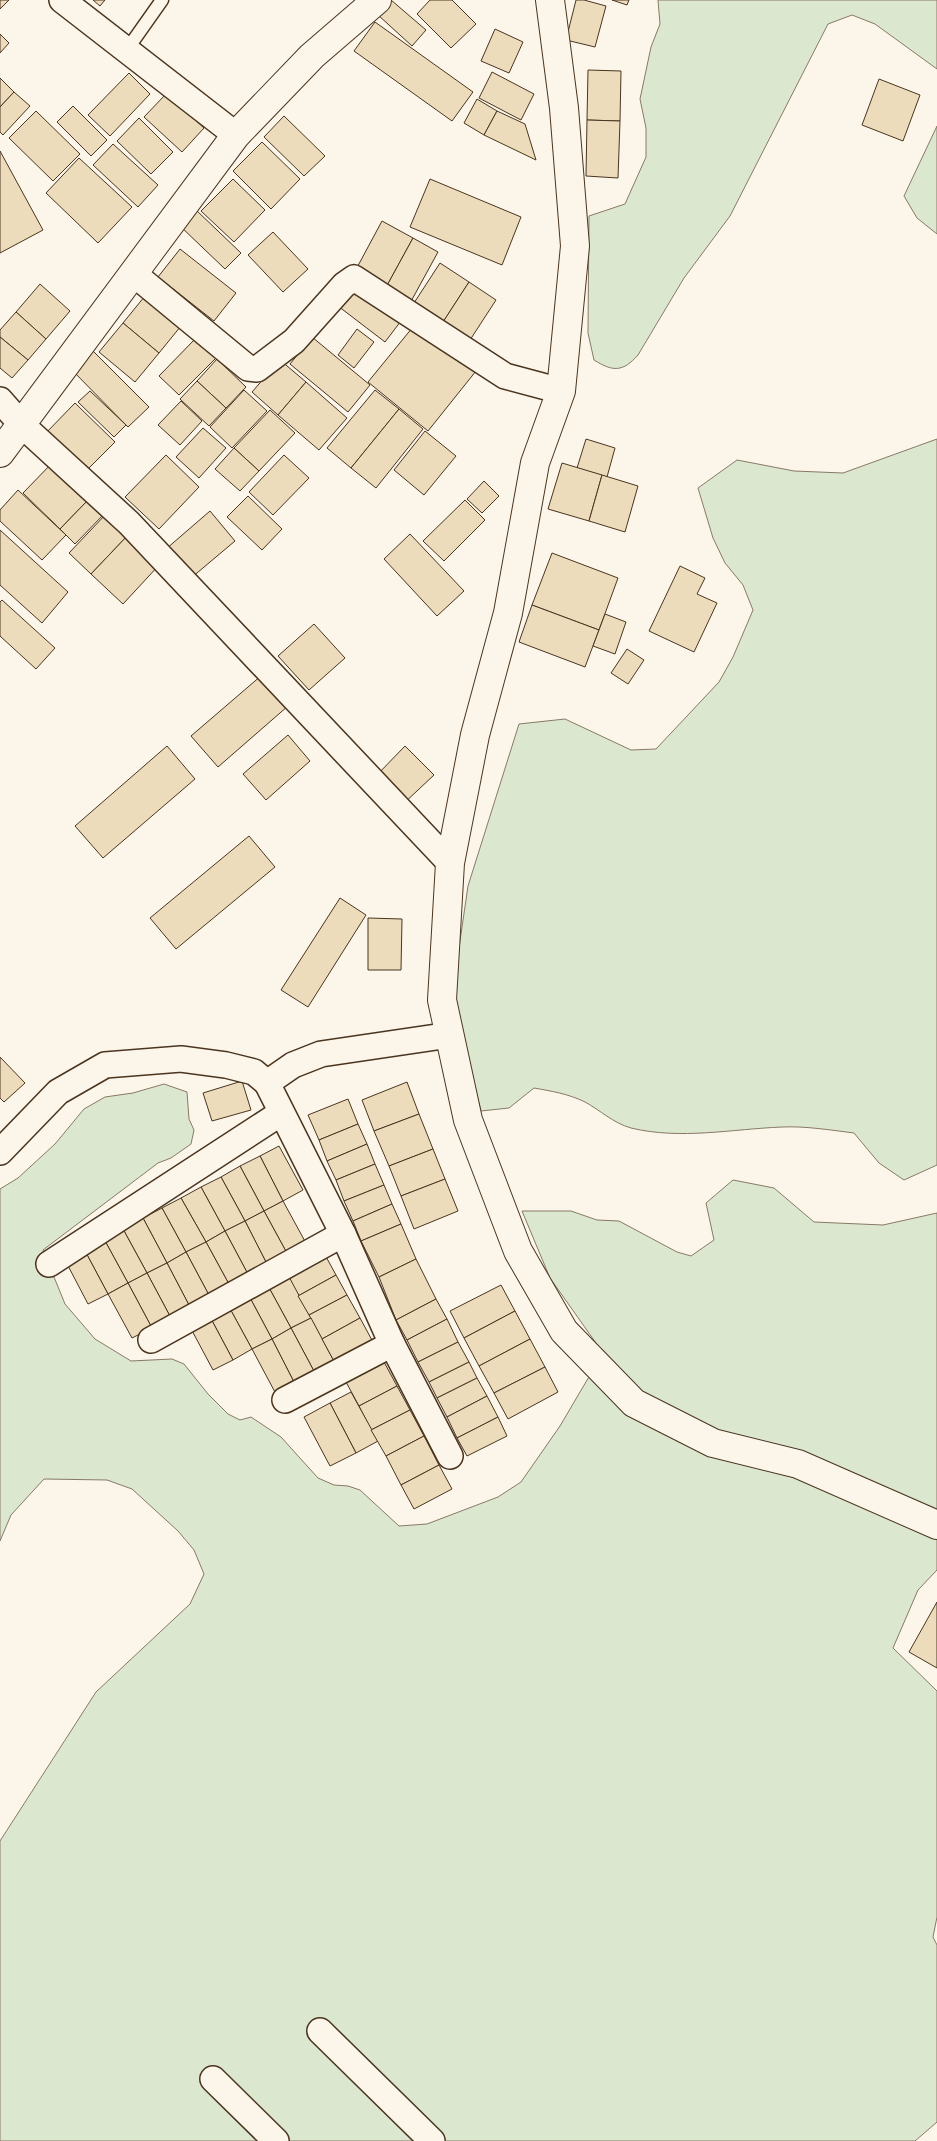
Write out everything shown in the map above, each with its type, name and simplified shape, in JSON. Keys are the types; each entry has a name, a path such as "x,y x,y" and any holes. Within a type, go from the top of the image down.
{"main road":[{"path":"0,453 236,135 312,56 377,0"},
{"path":"550,0 564,108 575,246 561,391 536,463 508,614 476,735 450,863 442,1000 468,1120 518,1251 564,1331 634,1404 713,1442 798,1464 937,1525"}],"street":[{"path":"62,0 236,135"},
{"path":"134,274 248,368 258,369 294,341 344,285 354,278 505,376 561,391"},
{"path":"0,400 22,425 129,523 450,863"},
{"path":"267,1083 293,1065 321,1054 450,1035"},
{"path":"0,1152 58,1092 105,1065 181,1059 226,1065 254,1072 267,1083 343,1234 392,1344 450,1456"},
{"path":"49,1264 281,1112"},
{"path":"151,1340 343,1234"},
{"path":"285,1400 392,1344"},
{"path":"320,2031 432,2141"},
{"path":"213,2079 276,2141"}],"lane":[{"path":"126,51 162,0"}],"green space":[{"path":"658,0 937,0 937,69 875,24 852,15 828,24 730,216 684,278 638,355 627,365 612,368 594,360 588,333 589,216 625,204 646,157 646,128 640,99 651,47 660,24"},
{"path":"937,126 937,234 917,218 904,196"},
{"path":"937,439 937,1165 904,1180 879,1163 854,1133 800,1127 706,1133 669,1133 631,1128 618,1123 579,1099 534,1088 509,1108 481,1111 459,1023 454,982 468,886 519,724 565,719 631,750 656,749 719,682 733,657 753,610 743,585 725,563 713,538 698,488 737,460 794,471 843,473"},
{"path":"164,1084 187,1092 189,1119 194,1130 191,1144 171,1158 158,1163 43,1250 65,1304 95,1339 131,1361 172,1359 184,1364 208,1394 228,1414 240,1420 251,1417 281,1437 318,1478 334,1485 348,1486 360,1490 399,1526 427,1524 498,1497 521,1482 560,1426 603,1353 550,1278 522,1211 571,1211 597,1220 619,1221 677,1252 691,1256 714,1240 706,1203 733,1180 774,1188 814,1222 883,1225 937,1213 937,1570 918,1590 893,1648 937,1691 937,1917 933,1937 937,1945 937,2122 915,2141 0,2141 0,1841 96,1692 190,1604 204,1574 194,1550 178,1531 132,1489 107,1480 44,1479 11,1515 0,1541 0,1189 18,1178 55,1144 84,1109 105,1097 133,1093"}],"building":[{"path":"0,0 9,0 0,9"},
{"path":"93,0 105,0 100,6"},
{"path":"391,0 426,30 412,46 378,15"},
{"path":"430,0 452,0 476,24 451,48 417,14"},
{"path":"576,0 584,0 606,6 595,47 566,40"},
{"path":"612,0 629,0 627,5"},
{"path":"375,22 473,92 452,121 354,51"},
{"path":"495,29 523,42 509,73 481,61"},
{"path":"0,34 9,43 0,53"},
{"path":"588,70 621,71 620,121 587,120"},
{"path":"492,72 534,94 521,120 479,98"},
{"path":"129,73 150,94 110,136 88,115"},
{"path":"0,78 14,92 0,107"},
{"path":"879,79 920,95 903,141 862,125"},
{"path":"14,92 30,106 3,135 0,132 0,107"},
{"path":"166,94 204,128 182,152 144,117"},
{"path":"477,99 497,111 484,135 464,123"},
{"path":"73,106 107,140 91,156 57,122"},
{"path":"36,111 80,154 53,181 9,138"},
{"path":"497,111 525,124 536,160 484,135"},
{"path":"284,116 325,156 304,176 264,137"},
{"path":"139,118 173,152 151,174 117,141"},
{"path":"587,120 620,121 618,178 586,176"},
{"path":"262,142 300,179 271,209 233,171"},
{"path":"113,144 158,185 138,207 93,165"},
{"path":"0,151 43,230 0,253"},
{"path":"79,158 132,207 98,243 46,193"},
{"path":"233,179 265,210 234,242 201,211"},
{"path":"430,179 521,217 502,265 410,227"},
{"path":"195,209 241,253 225,269 179,225"},
{"path":"382,221 413,238 384,291 353,275"},
{"path":"273,232 308,269 283,292 248,255"},
{"path":"413,238 438,252 409,305 384,291"},
{"path":"180,249 236,293 214,321 158,277"},
{"path":"440,263 469,282 443,322 414,303"},
{"path":"357,281 404,317 385,342 338,306"},
{"path":"469,282 496,300 470,340 443,322"},
{"path":"40,284 70,311 46,339 16,312"},
{"path":"149,291 185,321 159,353 123,323"},
{"path":"16,312 46,339 28,360 0,337 0,330"},
{"path":"417,322 476,371 428,431 368,382"},
{"path":"123,323 159,353 135,382 99,352"},
{"path":"357,329 374,342 354,368 338,355"},
{"path":"0,337 28,360 12,378 0,368"},
{"path":"312,337 370,385 348,412 290,364"},
{"path":"196,338 216,358 179,395 159,376"},
{"path":"89,347 149,407 128,427 69,367"},
{"path":"217,359 246,387 226,408 197,381"},
{"path":"280,360 306,382 278,415 252,392"},
{"path":"197,381 226,408 209,426 180,399"},
{"path":"306,382 347,418 319,450 278,415"},
{"path":"244,390 267,411 232,448 210,427"},
{"path":"375,390 399,409 351,468 327,448"},
{"path":"90,391 126,425 114,437 78,402"},
{"path":"181,401 202,421 180,445 158,425"},
{"path":"75,403 115,442 82,475 43,436"},
{"path":"399,409 423,429 376,488 351,468"},
{"path":"270,410 295,433 259,471 234,448"},
{"path":"203,428 226,448 199,478 176,457"},
{"path":"425,431 456,456 424,495 394,470"},
{"path":"586,439 615,448 607,477 577,468"},
{"path":"234,448 259,471 240,491 215,469"},
{"path":"166,455 199,487 159,529 125,497"},
{"path":"284,455 309,478 273,515 249,492"},
{"path":"53,462 90,498 60,529 23,493"},
{"path":"562,463 602,475 589,521 548,509"},
{"path":"602,475 638,486 625,532 589,521"},
{"path":"484,481 499,496 482,513 467,499"},
{"path":"18,490 66,535 42,560 0,521 0,510"},
{"path":"248,496 282,529 262,550 227,517"},
{"path":"90,498 105,513 75,544 60,529"},
{"path":"465,500 485,520 444,561 423,541"},
{"path":"210,511 235,541 191,578 166,549"},
{"path":"107,513 129,534 91,574 69,553"},
{"path":"0,530 68,592 42,623 0,585"},
{"path":"129,534 160,564 123,604 91,574"},
{"path":"410,534 464,591 437,616 384,559"},
{"path":"552,553 618,578 599,630 532,605"},
{"path":"680,566 705,578 697,594 717,603 694,652 649,631"},
{"path":"2,600 55,648 36,669 0,636 0,602"},
{"path":"532,605 599,630 585,667 519,642"},
{"path":"605,614 626,622 615,654 593,646"},
{"path":"314,624 345,658 309,690 278,656"},
{"path":"627,649 644,660 628,684 611,673"},
{"path":"262,675 288,706 218,767 191,736"},
{"path":"288,735 310,761 266,800 243,774"},
{"path":"167,746 195,779 103,858 75,826"},
{"path":"405,746 434,775 402,805 375,777"},
{"path":"249,836 275,867 176,949 150,918"},
{"path":"340,898 366,915 308,1007 281,990"},
{"path":"368,918 402,919 401,970 368,970"},
{"path":"0,1057 25,1083 4,1102 0,1098"},
{"path":"242,1081 251,1110 212,1121 203,1093"},
{"path":"407,1082 419,1114 374,1131 362,1100"},
{"path":"348,1099 358,1124 319,1140 308,1115"},
{"path":"419,1114 433,1149 389,1166 374,1131"},
{"path":"358,1124 367,1144 327,1161 319,1140"},
{"path":"367,1144 375,1164 336,1180 327,1161"},
{"path":"279,1146 303,1190 283,1201 260,1156"},
{"path":"433,1149 445,1179 401,1196 389,1166"},
{"path":"260,1156 283,1201 264,1211 240,1166"},
{"path":"375,1164 384,1185 344,1201 336,1180"},
{"path":"240,1166 264,1211 245,1221 221,1177"},
{"path":"221,1177 245,1221 225,1231 201,1187"},
{"path":"445,1179 458,1211 414,1229 401,1196"},
{"path":"384,1185 392,1204 353,1221 344,1201"},
{"path":"201,1187 225,1231 206,1242 181,1198"},
{"path":"181,1198 206,1242 186,1252 162,1208"},
{"path":"283,1201 307,1245 288,1255 264,1211"},
{"path":"392,1204 401,1224 361,1241 353,1221"},
{"path":"162,1208 186,1252 167,1263 143,1218"},
{"path":"264,1211 288,1255 268,1266 245,1221"},
{"path":"143,1218 167,1263 147,1273 123,1229"},
{"path":"245,1221 268,1266 249,1276 225,1231"},
{"path":"401,1224 416,1259 379,1277 361,1241"},
{"path":"123,1229 147,1273 128,1283 104,1239"},
{"path":"225,1231 249,1276 230,1286 206,1242"},
{"path":"104,1239 128,1283 108,1294 84,1249"},
{"path":"206,1242 230,1286 210,1297 186,1252"},
{"path":"84,1249 108,1294 88,1304 65,1260"},
{"path":"186,1252 210,1297 190,1307 167,1263"},
{"path":"324,1253 336,1275 298,1296 287,1273"},
{"path":"416,1259 436,1299 396,1320 379,1277"},
{"path":"167,1263 190,1307 171,1318 147,1273"},
{"path":"147,1273 171,1318 152,1328 128,1283"},
{"path":"287,1273 311,1318 291,1328 267,1284"},
{"path":"336,1275 347,1295 309,1315 298,1296"},
{"path":"128,1283 152,1328 132,1338 108,1294"},
{"path":"267,1284 291,1328 272,1339 248,1294"},
{"path":"501,1285 515,1311 464,1338 450,1311"},
{"path":"248,1294 272,1339 252,1349 228,1305"},
{"path":"347,1295 360,1318 322,1339 309,1315"},
{"path":"436,1299 447,1319 407,1340 396,1320"},
{"path":"228,1305 252,1349 233,1360 209,1315"},
{"path":"515,1311 530,1339 479,1366 464,1338"},
{"path":"209,1315 233,1360 213,1370 189,1325"},
{"path":"311,1318 335,1363 315,1373 291,1328"},
{"path":"360,1318 373,1342 335,1363 322,1339"},
{"path":"447,1319 458,1342 418,1362 407,1340"},
{"path":"291,1328 315,1373 295,1384 272,1339"},
{"path":"272,1339 295,1384 276,1394 252,1349"},
{"path":"530,1339 545,1367 494,1393 479,1366"},
{"path":"458,1342 469,1362 429,1382 418,1362"},
{"path":"384,1362 397,1386 359,1406 346,1382"},
{"path":"469,1362 477,1378 437,1398 429,1382"},
{"path":"545,1367 558,1392 508,1419 494,1393"},
{"path":"477,1378 487,1396 447,1417 437,1398"},
{"path":"397,1386 410,1410 371,1430 359,1406"},
{"path":"351,1392 378,1441 356,1453 330,1403"},
{"path":"487,1396 498,1417 457,1438 447,1417"},
{"path":"330,1403 356,1453 330,1466 304,1417"},
{"path":"410,1410 424,1436 386,1456 371,1430"},
{"path":"498,1417 507,1436 467,1456 457,1438"},
{"path":"424,1436 439,1465 401,1485 386,1456"},
{"path":"439,1465 452,1489 414,1509 401,1485"},
{"path":"937,1602 937,1668 909,1652"}]}
